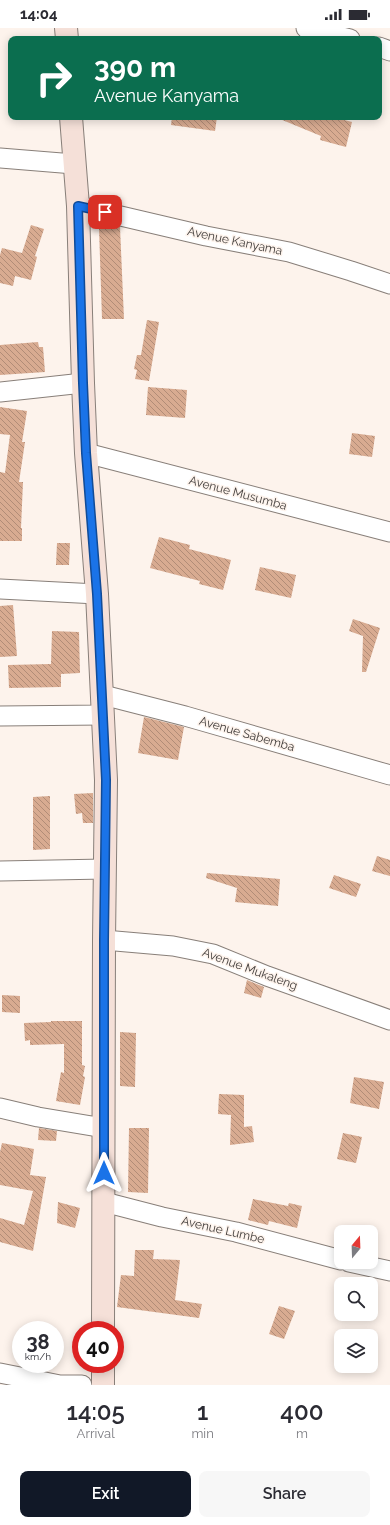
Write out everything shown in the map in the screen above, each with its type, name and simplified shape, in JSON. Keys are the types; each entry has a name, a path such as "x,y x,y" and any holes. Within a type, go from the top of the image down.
{"street":[{"path":"306,28 338,36"},
{"path":"71,120 78,206 86,453 97,594 106,780 104,940 104,1321"},
{"path":"0,158 74,164"},
{"name":"Avenue Kanyama","path":"78,206 206,236 289,252 390,284"},
{"path":"0,392 83,383"},
{"name":"Avenue Musumba","path":"86,453 390,532"},
{"path":"0,589 97,594"},
{"name":"Avenue Sabemba","path":"0,716 103,705 185,716 390,775"},
{"path":"0,871 105,869"},
{"name":"Avenue Mukaleng","path":"104,940 173,946 213,954 267,976 390,1020"},
{"path":"0,1108 38,1117 104,1128"},
{"name":"Avenue Lumbe","path":"104,1202 162,1217 236,1232 334,1258"},
{"path":"378,1268 390,1271"},
{"path":"0,1373 60,1384 82,1385"},
{"path":"103,1373 103,1385"}],"building":[{"path":"172,120 217,120 215,131 171,125"},
{"path":"282,120 344,120 352,122 346,147 320,140 321,136"},
{"path":"31,225 44,229 35,256 37,257 31,280 15,276 13,286 0,283 0,255 2,248 22,253"},
{"path":"120,227 124,319 102,319 99,228"},
{"path":"147,320 159,322 149,381 135,379 137,370 134,369 137,355 141,355"},
{"path":"38,342 39,347 43,347 45,372 0,375 0,345"},
{"path":"148,387 187,390 185,418 146,415"},
{"path":"0,407 27,411 22,442 25,442 19,482 23,482 21,528 22,541 0,541 0,472 5,473 10,435 0,434"},
{"path":"352,433 375,436 372,457 349,454"},
{"path":"159,537 190,545 189,549 231,560 223,590 199,584 200,581 150,568"},
{"path":"57,543 70,543 69,565 56,565"},
{"path":"260,567 296,575 291,598 255,590"},
{"path":"13,605 17,656 0,657 0,606"},
{"path":"353,619 380,628 366,672 362,672 363,636 349,631"},
{"path":"52,631 79,632 80,673 61,674 61,687 9,688 8,665 51,664"},
{"path":"144,717 184,727 178,760 138,753"},
{"path":"93,793 93,823 83,823 82,813 76,814 74,794"},
{"path":"50,796 50,849 33,850 33,797"},
{"path":"377,856 390,860 390,876 372,871"},
{"path":"207,873 280,879 278,906 235,902 237,888 206,878"},
{"path":"334,875 361,884 356,897 329,888"},
{"path":"247,980 264,987 261,998 244,993"},
{"path":"2,995 20,996 20,1013 2,1012"},
{"path":"82,1021 82,1065 85,1066 83,1076 85,1077 80,1105 56,1101 61,1072 64,1073 64,1044 30,1045 30,1040 25,1041 24,1023"},
{"path":"120,1032 136,1033 135,1087 120,1086"},
{"path":"354,1077 384,1082 379,1109 350,1103"},
{"path":"219,1094 244,1095 244,1127 252,1126 254,1142 230,1145 231,1115 218,1114"},
{"path":"39,1128 57,1131 56,1141 38,1140"},
{"path":"129,1128 149,1128 148,1193 128,1192"},
{"path":"343,1133 362,1137 356,1163 337,1159"},
{"path":"2,1143 34,1149 30,1175 46,1177 33,1251 0,1242 0,1218 24,1225 33,1191 0,1185 0,1152"},
{"path":"253,1199 288,1206 289,1203 302,1206 297,1228 269,1221 268,1225 248,1220"},
{"path":"58,1202 80,1208 75,1228 57,1223"},
{"path":"135,1250 154,1250 153,1259 180,1260 175,1300 202,1304 199,1318 117,1307 121,1275 134,1276"},
{"path":"279,1306 295,1311 284,1339 269,1334"}],"route":[{"path":"104,1173 106,780 97,594 86,453 78,206 105,212"}]}
